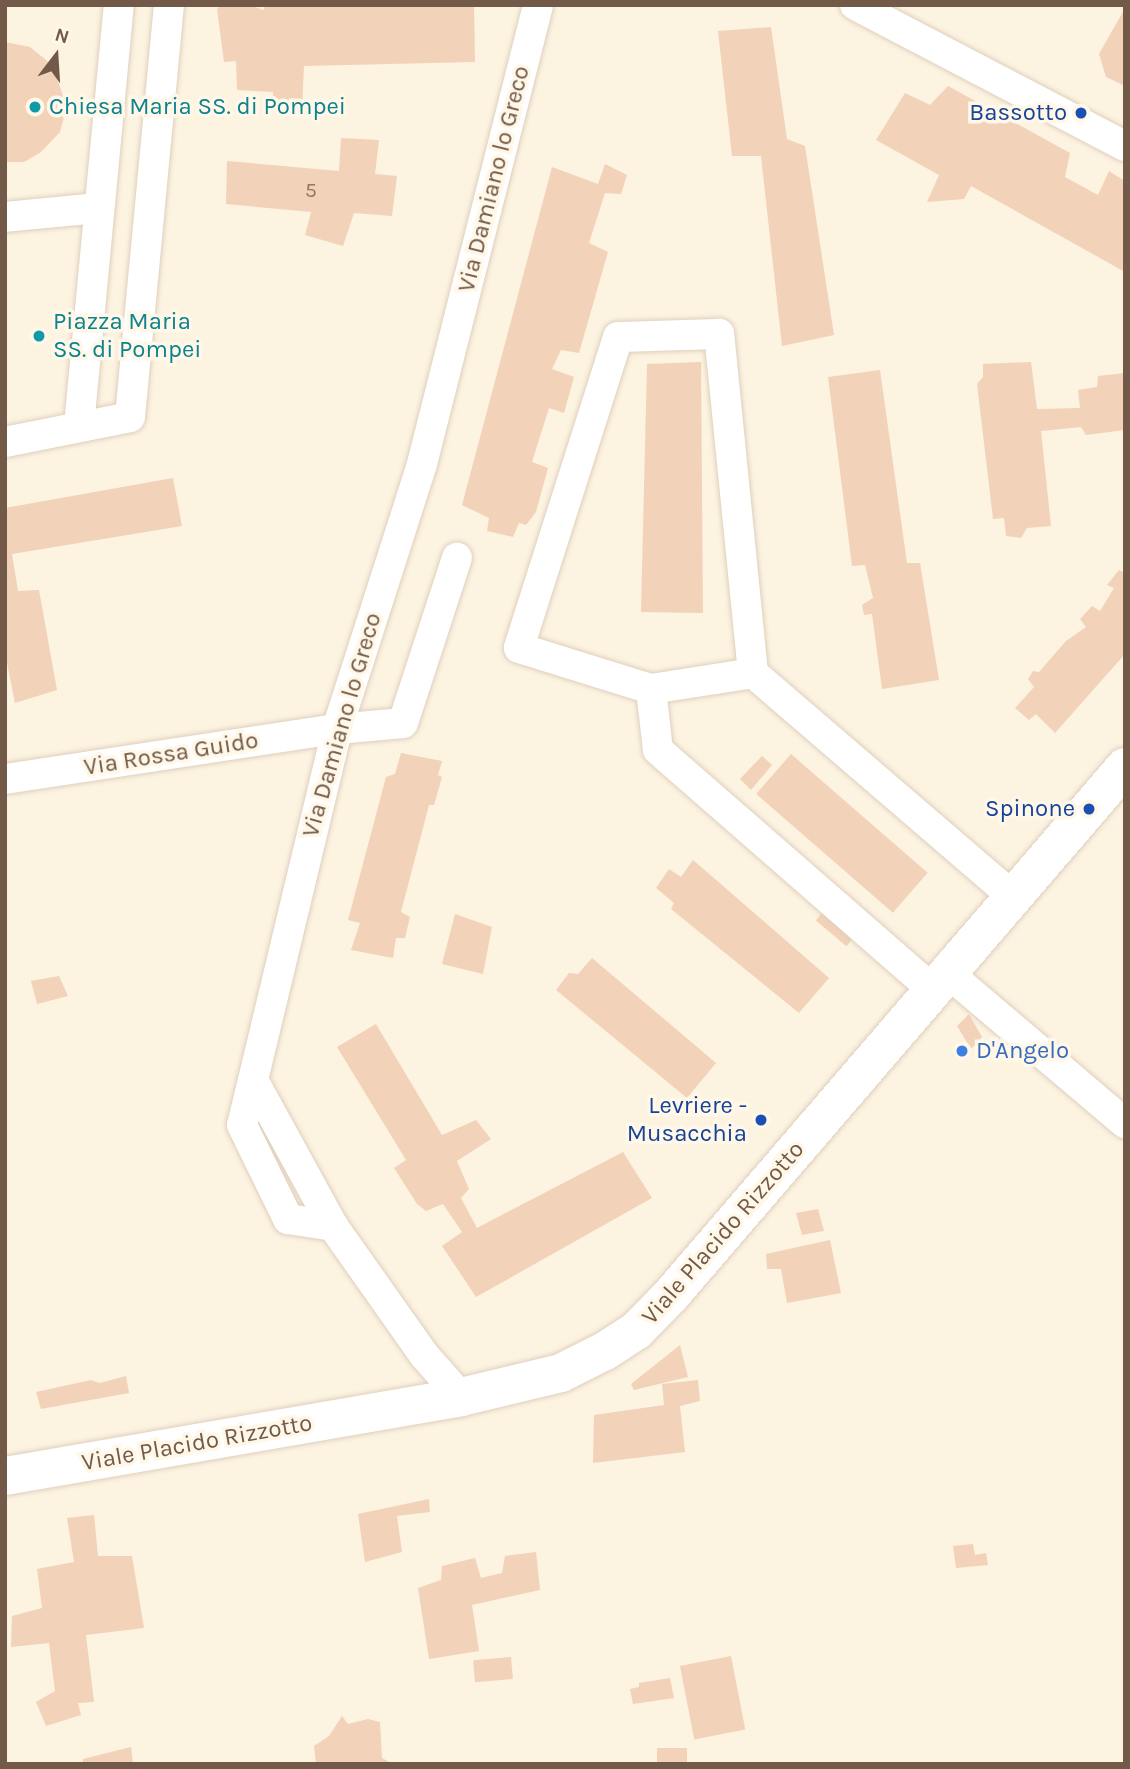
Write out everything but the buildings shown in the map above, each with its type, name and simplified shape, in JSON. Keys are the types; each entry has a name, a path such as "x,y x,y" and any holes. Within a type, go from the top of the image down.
{"street":[{"path":"79,426 118,5"},
{"path":"5,442 130,416 169,5"},
{"name":"Via Damiano lo Greco","path":"461,1397 424,1355 333,1226 253,1080 337,729 422,464 538,5"},
{"path":"855,5 1125,146"},
{"path":"5,217 99,208"},
{"path":"753,673 651,689 519,649 618,337 719,334 753,673 1013,897"},
{"name":"Via Rossa Guido","path":"5,779 337,729 403,723 457,558"},
{"path":"651,689 658,750 941,982 1125,1123"},
{"name":"Viale Placido Rizzotto","path":"5,1476 461,1397 561,1373 605,1351 637,1329 1125,767"}],"place":[{"name":"Chiesa Maria SS. di Pompei","path":"35,107"},
{"name":"Bassotto","path":"1081,113"},
{"name":"Piazza Maria SS. di Pompei","path":"39,336"},
{"name":"Spinone","path":"1089,809"},
{"name":"D'Angelo","path":"962,1051"},
{"name":"Levriere - Musacchia","path":"761,1120"}]}
